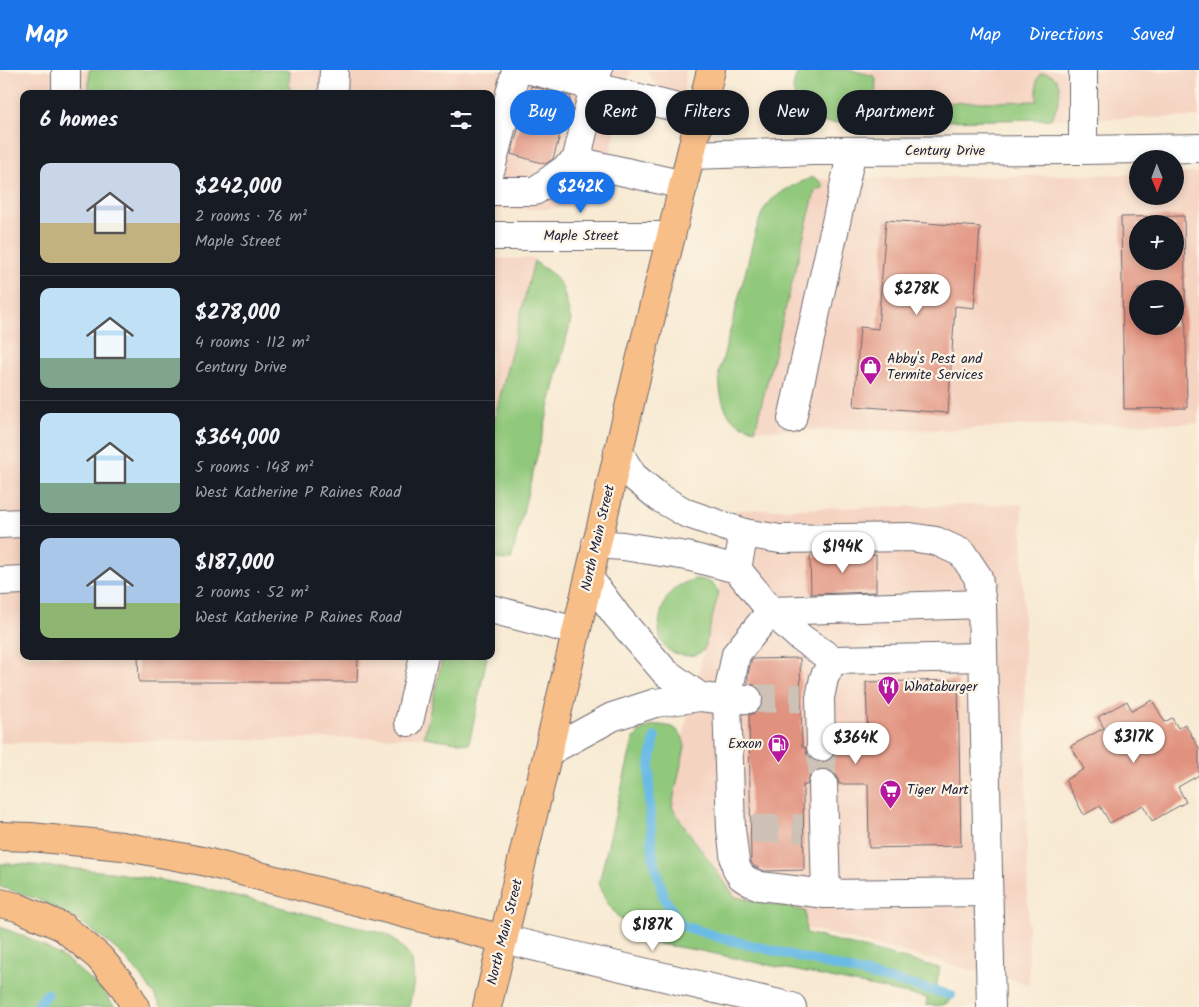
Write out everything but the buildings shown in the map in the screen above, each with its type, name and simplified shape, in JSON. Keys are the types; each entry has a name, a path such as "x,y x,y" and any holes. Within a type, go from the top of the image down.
{"main road":[{"name":"North Main Street","path":"706,90 711,70"},
{"name":"North Main Street","path":"487,1007 648,324 696,135"},
{"path":"0,836 31,837 122,846 202,861 503,938"},
{"path":"0,903 63,927 99,957 125,988 136,1007"}],"street":[{"path":"66,70 66,90"},
{"path":"333,90 334,70"},
{"path":"495,152 516,70"},
{"path":"530,70 596,78 666,102"},
{"path":"1083,70 1083,150"},
{"path":"495,191 535,191 576,160 596,78"},
{"name":"Century Drive","path":"691,155 813,151 1199,148"},
{"path":"792,419 852,151"},
{"path":"576,160 684,185"},
{"name":"Maple Street","path":"495,236 671,236"},
{"path":"618,452 633,476 660,498 686,513 744,533 780,539 910,537 936,541 962,553 978,577 982,604 990,1007"},
{"path":"0,524 20,523"},
{"path":"738,569 744,533"},
{"path":"596,544 623,546 687,556 738,569 771,611 800,638 834,660 983,657"},
{"path":"588,578 617,616 665,672 700,697"},
{"path":"0,581 20,580"},
{"path":"982,604 771,611 736,654 741,829 735,862 742,877 760,886 826,894 988,892"},
{"path":"495,610 576,630"},
{"path":"409,722 423,660"},
{"path":"821,746 810,698 834,660"},
{"path":"548,752 612,718 655,703 700,697 738,699"},
{"path":"823,784 814,828 826,894"},
{"path":"503,938 792,1007"}],"shaded area":[{"path":"0,70 89,70 89,90 20,90 20,660 442,660 424,737 0,743"},
{"path":"290,70 631,70 626,90 585,90 585,135 615,135 604,179 590,198 575,205 548,209 495,209 495,90 290,90"},
{"path":"646,70 686,70 684,90 666,90 666,101"},
{"path":"842,70 1199,70 1199,117 953,121 953,90 837,90"},
{"path":"837,90 837,123 829,123"},
{"path":"1184,173 1199,173 1199,423 1028,425 947,430 755,430 817,179 1129,174 1129,205 1184,205"},
{"path":"535,258 495,416 495,259"},
{"path":"1022,504 1029,984 734,910 696,872 668,797 719,592 737,510"}],"green space":[{"path":"89,70 290,70 290,90 89,90"},
{"path":"798,70 850,70 874,76 876,79 876,90 837,90 837,123 827,123 827,90 793,90"},
{"path":"1045,73 1053,76 1057,81 1060,91 1056,109 1051,119 953,121 953,103 1037,101 1037,80 1040,74"},
{"path":"813,177 822,183 824,187 815,191 755,430 739,424 728,414 721,395 719,373 754,236 762,213 780,193"},
{"path":"534,261 555,276 563,289 571,320 511,560 495,559 495,416"},
{"path":"695,579 710,582 719,592 704,650 694,655 685,656 668,650 665,647 659,635 660,619 664,604 671,592"},
{"path":"442,660 486,660 469,744 424,737"},
{"path":"655,725 675,729 684,741 685,747 672,807 735,897 805,911 806,933 940,968 937,988 950,1001 935,1006 926,1005 927,998 654,943 642,937 618,917 606,901 599,883 633,740 642,730"},
{"path":"0,864 22,864 111,872 205,888 386,934 398,943 412,959 414,982 409,1007 162,1007 133,966 86,926 45,903 0,887"},
{"path":"0,927 31,939 66,959 101,989 115,1007 0,1007"}],"waterway":[{"path":"655,737 650,764 649,804 653,857 664,898 681,925 718,937 951,995"},
{"path":"36,1007 47,994"}],"tunnel":[{"path":"748,699 801,698"},
{"path":"821,747 823,784"},
{"path":"751,829 803,828"}],"place":[{"name":"Abby's Pest and Termite Services","path":"871,386"},
{"name":"Whataburger","path":"888,706"},
{"name":"Exxon","path":"778,763"},
{"name":"Tiger Mart","path":"891,809"}]}
